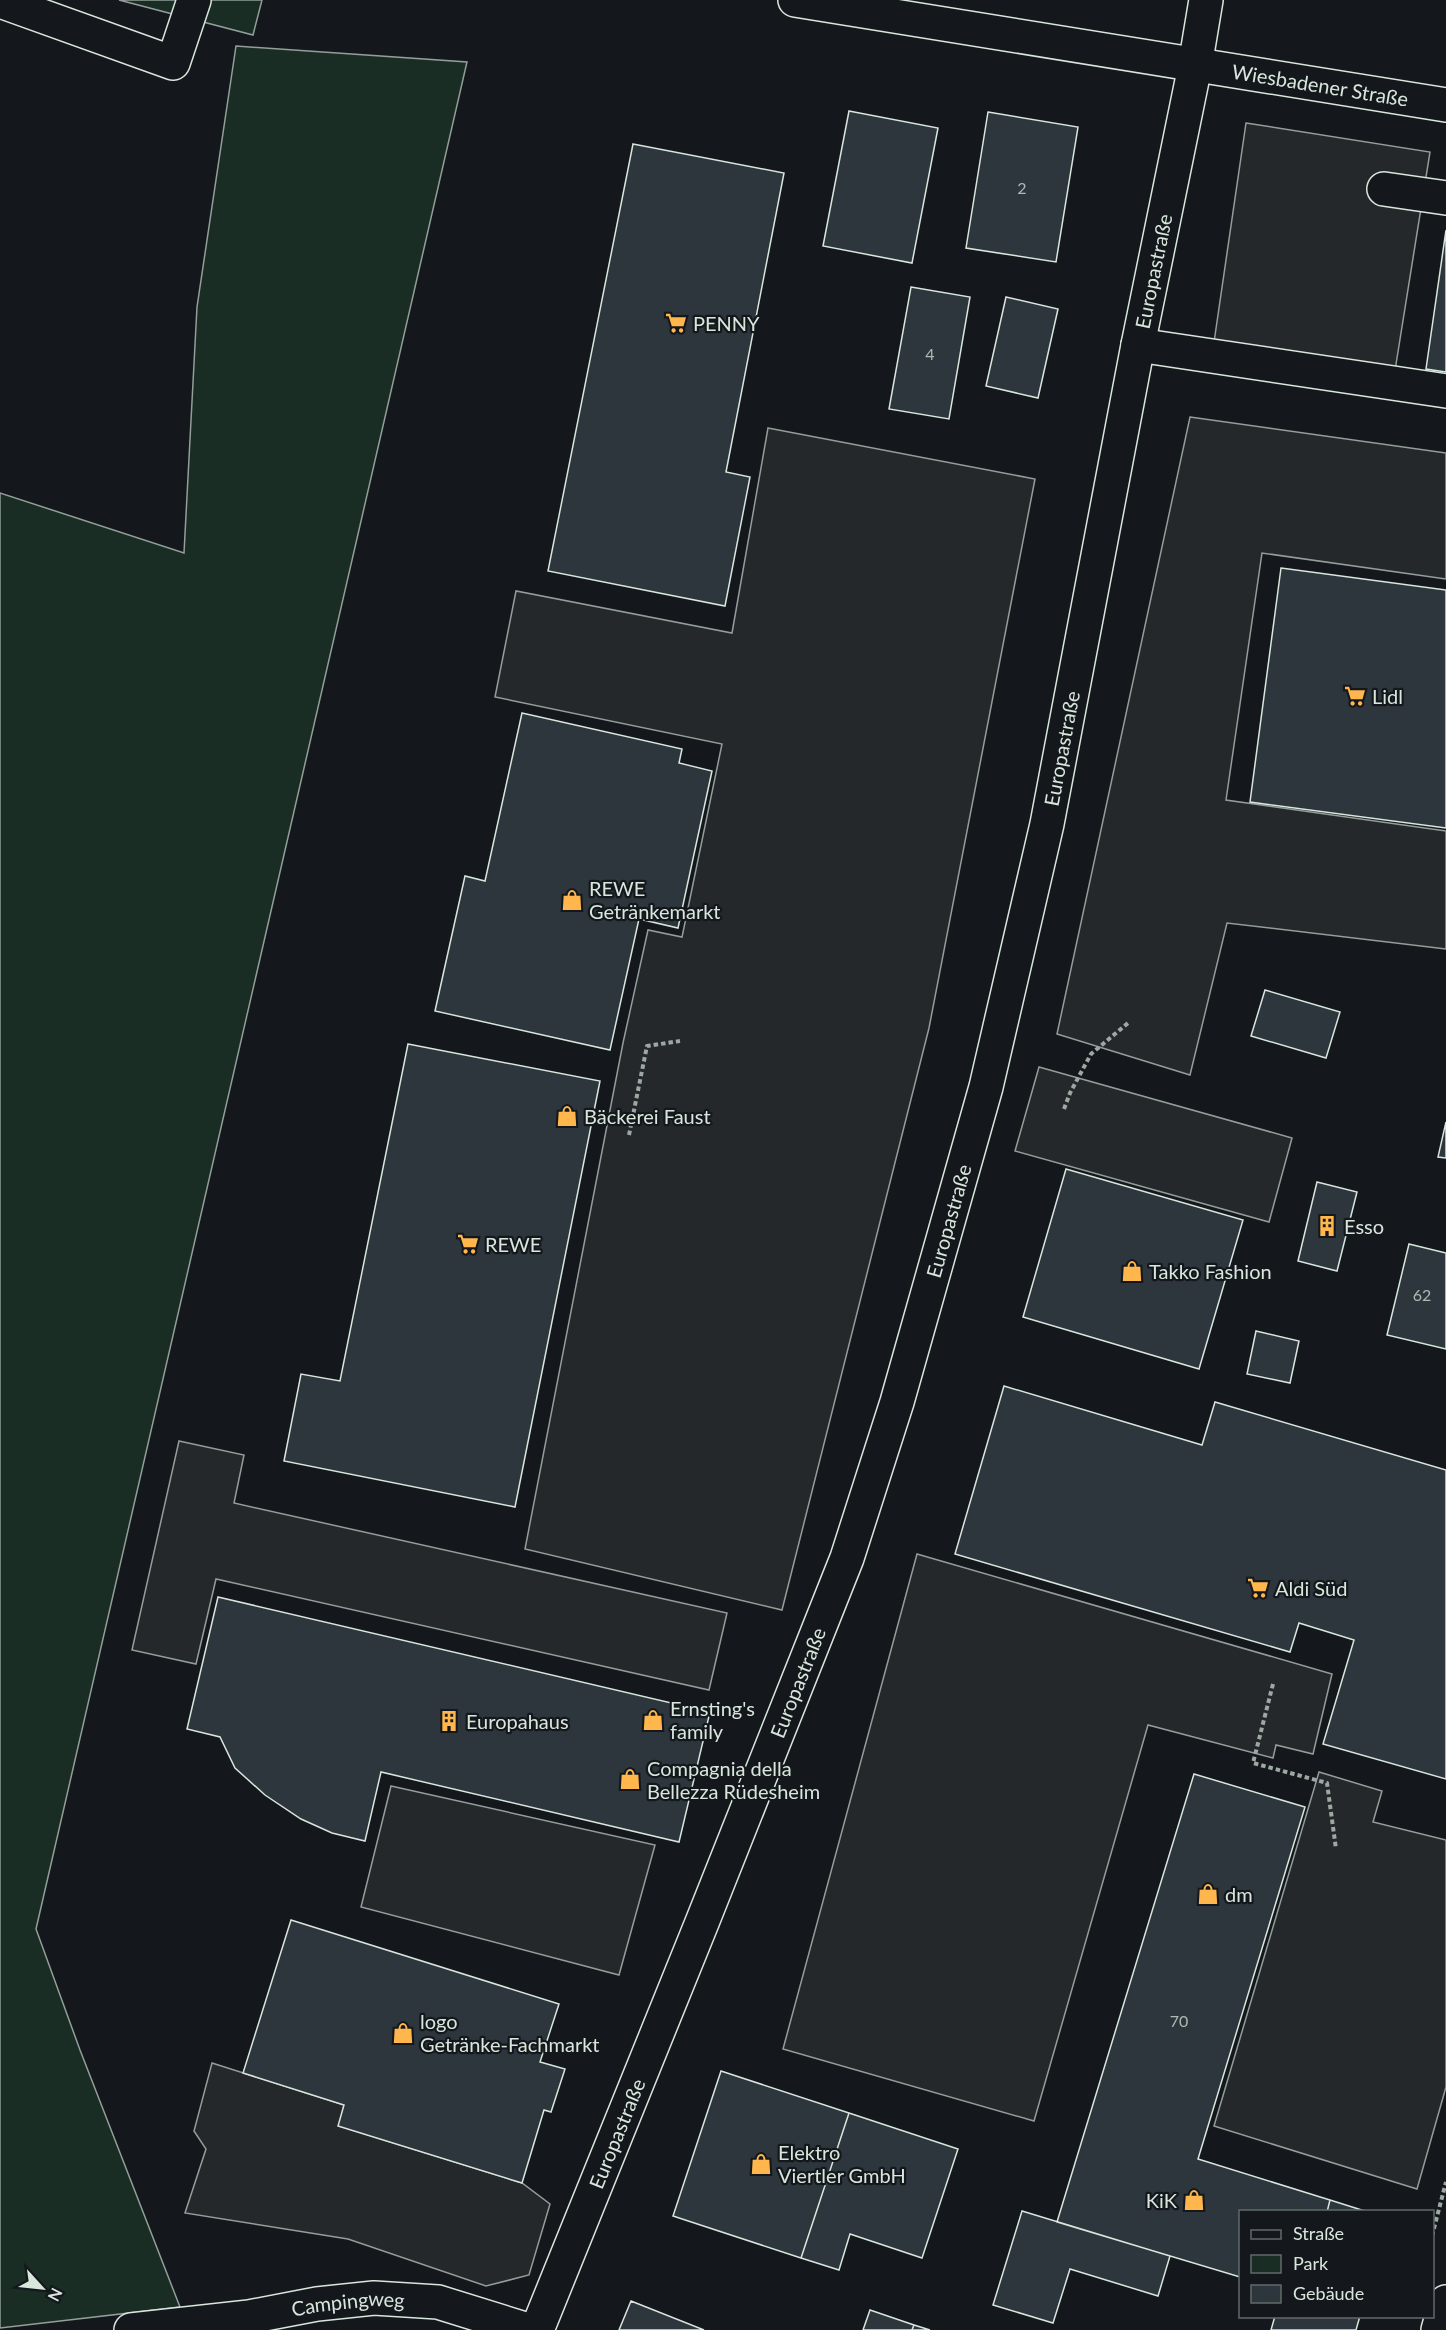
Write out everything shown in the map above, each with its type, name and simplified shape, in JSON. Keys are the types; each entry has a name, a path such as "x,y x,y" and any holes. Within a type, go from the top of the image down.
{"street":[{"path":"0,1 173,63 194,0"},
{"name":"Wiesbadener Straße","path":"795,0 1446,105"},
{"name":"Europastraße","path":"537,2330 847,1558 897,1402 986,1087 1047,824 1206,0"},
{"path":"1384,189 1446,198"},
{"path":"1138,345 1446,391"},
{"name":"Campingweg","path":"131,2330 249,2317 318,2304 374,2298 438,2302 528,2330"},
{"path":"1438,2330 1446,2302"}],"path":[{"path":"1064,1109 1090,1054 1128,1023"},
{"path":"628,1135 647,1046 680,1041"},
{"path":"1273,1684 1253,1762 1326,1783 1336,1848"},
{"path":"1434,2228 1446,2182"}],"green space":[{"path":"119,0 262,0 253,35"},
{"path":"236,46 467,62 36,1929 80,2050 180,2307 0,2328 0,493 184,553 197,307"}],"shaded area":[{"path":"1246,123 1430,152 1393,383 1212,356"},
{"path":"1190,417 1446,453 1446,579 1262,553 1226,800 1446,831 1446,949 1227,923 1190,1075 1057,1034"},
{"path":"768,428 1035,479 929,1028 782,1610 525,1549 623,1043 648,930 682,937 722,744 495,697 516,591 732,633"},
{"path":"1039,1067 1292,1138 1269,1222 1015,1151"},
{"path":"179,1441 244,1455 234,1503 727,1613 709,1690 216,1579 196,1664 132,1650"},
{"path":"917,1554 1332,1674 1313,1754 1276,1745 1273,1758 1148,1725 1034,2121 783,2049"},
{"path":"1319,1772 1382,1791 1373,1822 1446,1840 1446,2087 1417,2189 1214,2126"},
{"path":"391,1786 655,1845 619,1975 361,1907"},
{"path":"212,2063 344,2105 339,2126 522,2183 550,2204 529,2275 486,2286 348,2239 185,2213 206,2149 194,2131"}],"building":[{"path":"849,111 938,128 912,263 823,246"},
{"path":"988,112 1078,127 1056,262 966,248"},
{"name":"PENNY","path":"633,144 784,173 726,472 750,477 725,606 548,571"},
{"path":"1446,230 1446,372 1426,369"},
{"path":"911,287 970,297 949,419 889,409"},
{"path":"1006,297 1058,309 1038,398 986,386"},
{"name":"Lidl","path":"1281,568 1446,590 1446,828 1250,802"},
{"name":"REWE Getränkemarkt","path":"522,713 682,749 679,763 712,771 678,928 639,919 610,1050 435,1011 465,876 485,881"},
{"path":"1265,990 1340,1012 1326,1058 1251,1036"},
{"name":"REWE","path":"408,1044 600,1081 515,1507 284,1461 301,1374 340,1381"},
{"path":"1446,1122 1446,1158 1438,1157"},
{"name":"Takko Fashion","path":"1066,1169 1243,1220 1199,1369 1023,1317"},
{"name":"Esso","path":"1317,1182 1357,1192 1337,1271 1298,1261"},
{"name":"Esso","path":"1409,1244 1446,1253 1446,1349 1387,1335"},
{"path":"1256,1331 1299,1341 1290,1383 1247,1374"},
{"name":"Aldi Süd","path":"1004,1386 1202,1445 1215,1402 1446,1470 1446,1779 1323,1744 1354,1640 1299,1623 1290,1652 955,1554"},
{"name":"Europahaus","path":"218,1597 710,1712 679,1842 381,1772 365,1841 332,1833 301,1819 265,1795 235,1768 220,1737 187,1729"},
{"path":"1194,1774 1305,1807 1198,2159 1330,2200 1328,2210 1239,2210 1239,2277 1057,2222"},
{"name":"logo Getränke-Fachmarkt","path":"291,1920 559,2004 540,2062 565,2069 551,2112 544,2110 522,2183 338,2126 344,2105 243,2073"},
{"name":"Elektro Viertler GmbH","path":"721,2071 849,2113 801,2258 673,2216"},
{"path":"849,2113 958,2149 922,2258 850,2234 839,2270 801,2258"},
{"path":"1330,2200 1362,2210 1328,2210"},
{"path":"1022,2211 1170,2256 1158,2296 1070,2269 1053,2323 993,2305"},
{"path":"631,2301 704,2330 619,2330"},
{"path":"870,2310 914,2325 912,2330 863,2330"},
{"path":"1274,2318 1359,2318 1356,2330 1271,2330"},
{"path":"914,2325 930,2330 912,2330"}],"place":[{"name":"PENNY","path":"676,323"},
{"name":"Lidl","path":"1355,696"},
{"name":"REWE Getränkemarkt","path":"572,900"},
{"name":"Bäckerei Faust","path":"567,1116"},
{"name":"Esso","path":"1327,1226"},
{"name":"REWE","path":"468,1244"},
{"name":"Takko Fashion","path":"1132,1271"},
{"name":"Aldi Süd","path":"1258,1588"},
{"name":"Ernsting's family","path":"653,1720"},
{"name":"Europahaus","path":"449,1721"},
{"name":"Compagnia della Bellezza Rüdesheim","path":"630,1779"},
{"name":"dm","path":"1208,1894"},
{"name":"logo Getränke-Fachmarkt","path":"403,2033"},
{"name":"Elektro Viertler GmbH","path":"761,2164"},
{"name":"KiK","path":"1194,2200"}]}
